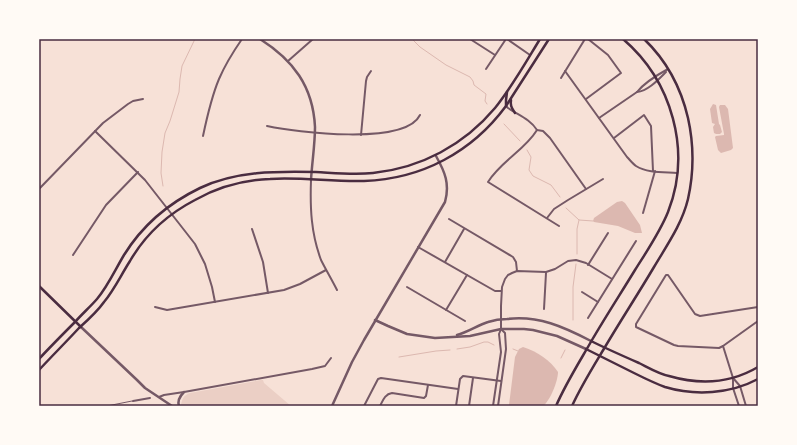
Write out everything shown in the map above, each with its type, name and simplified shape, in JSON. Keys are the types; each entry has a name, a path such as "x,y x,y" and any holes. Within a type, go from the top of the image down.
{"main road":[{"path":"39,358 98,298 130,246 149,224 167,208 192,192 219,180 253,173 269,171 358,174 382,172 405,167 436,156 458,143 489,115 508,90 540,39"},
{"path":"39,370 105,302 129,261 142,243 172,214 195,199 216,190 236,184 270,179 364,181 384,179 408,174 440,162 458,152 491,125 511,99 549,39"},
{"path":"556,406 586,350 658,233 672,199 675,187 678,149 674,121 658,80 639,54 623,39"},
{"path":"572,406 585,381 672,238 687,200 692,176 692,136 684,104 668,69 655,50 644,39"},
{"path":"506,106 508,90"},
{"path":"511,99 510,104 516,113"},
{"path":"39,286 81,327"},
{"path":"592,341 662,374 688,380 713,381 733,378 758,367"},
{"path":"586,350 664,386 688,392 713,392 748,384 758,379"}],"street":[{"path":"204,136 214,90 224,67 242,39"},
{"path":"260,39 276,50 288,61 302,80 310,99 314,116 310,211 317,249 337,290"},
{"path":"288,61 313,39"},
{"path":"470,39 495,55"},
{"path":"486,69 506,39 530,55"},
{"path":"561,78 586,39 608,55 621,74 586,99"},
{"path":"599,118 636,92 655,76 668,69"},
{"path":"636,92 642,91 658,80 668,69"},
{"path":"361,135 366,81 371,71"},
{"path":"565,71 634,164 641,168 654,171 677,173"},
{"path":"39,189 103,123 133,101 143,99"},
{"path":"506,106 529,121 537,130 543,131 550,138 586,189"},
{"path":"267,126 292,130 361,135 386,132 400,128 414,123 420,115"},
{"path":"614,138 644,115 651,126 654,171 643,213"},
{"path":"537,130 530,139 497,170 488,182 559,226"},
{"path":"95,131 138,172 188,235 201,255 209,274 215,302"},
{"path":"332,406 352,362 375,320 442,208 448,188 445,174 436,156"},
{"path":"73,255 106,205 138,172"},
{"path":"547,218 554,209 603,179"},
{"path":"449,219 513,257 516,262 517,271"},
{"path":"444,262 465,228"},
{"path":"252,229 263,262 268,293"},
{"path":"588,265 608,233"},
{"path":"588,318 636,241"},
{"path":"418,247 495,291 501,291"},
{"path":"493,406 501,352 499,334 501,329 501,291 505,279 517,271 546,272 555,269 568,261 580,260 612,279"},
{"path":"155,307 167,310 292,288 326,270"},
{"path":"544,310 546,272"},
{"path":"446,310 467,275"},
{"path":"758,307 698,316 668,275 666,275 636,324 636,328 678,346 719,348 758,321"},
{"path":"407,287 465,321"},
{"path":"582,292 598,302"},
{"path":"455,336 490,321 525,318 550,323 592,341"},
{"path":"375,320 412,335 435,338 470,336 501,329 542,331 557,336 586,350"},
{"path":"81,327 137,380 172,406"},
{"path":"498,406 506,349 505,333 501,329"},
{"path":"723,346 733,378 733,388 739,406"},
{"path":"159,397 312,369 325,366 331,358"},
{"path":"456,406 461,377 501,381"},
{"path":"364,406 378,379 381,378 458,389"},
{"path":"469,406 473,378"},
{"path":"733,378 740,386 746,406"},
{"path":"380,406 388,393 424,398 426,396 428,385"},
{"path":"179,406 179,399 184,392"},
{"path":"133,401 150,398"}],"lane":[{"path":"107,406 133,401"}],"shaded area":[{"path":"713,104 716,105 722,132 720,134 714,133 713,127 715,124 712,123 710,109"},
{"path":"720,105 725,105 728,109 733,148 721,153 718,150 715,137 724,135 719,107"},
{"path":"622,201 640,225 642,233 635,233 618,226 593,221 594,218 617,202"},
{"path":"523,347 534,351 543,357 558,372 553,390 543,406 509,405 515,357 519,349"},
{"path":"263,380 264,383 291,406 181,405 186,395 190,393"}],"waterway":[{"path":"163,186 161,173 165,133 179,92 182,66 195,39"},
{"path":"412,39 420,47 446,65 470,77 474,85 486,94 485,101 487,104"},
{"path":"504,124 520,141"},
{"path":"527,150 531,157 529,170 533,176 551,185 560,197"},
{"path":"566,208 579,220 593,221"},
{"path":"577,254 577,229 579,220"},
{"path":"573,320 573,287 576,264"},
{"path":"457,349 470,347 484,342 494,345"},
{"path":"513,349 518,351"},
{"path":"399,357 450,350"},
{"path":"561,358 565,350"}]}
